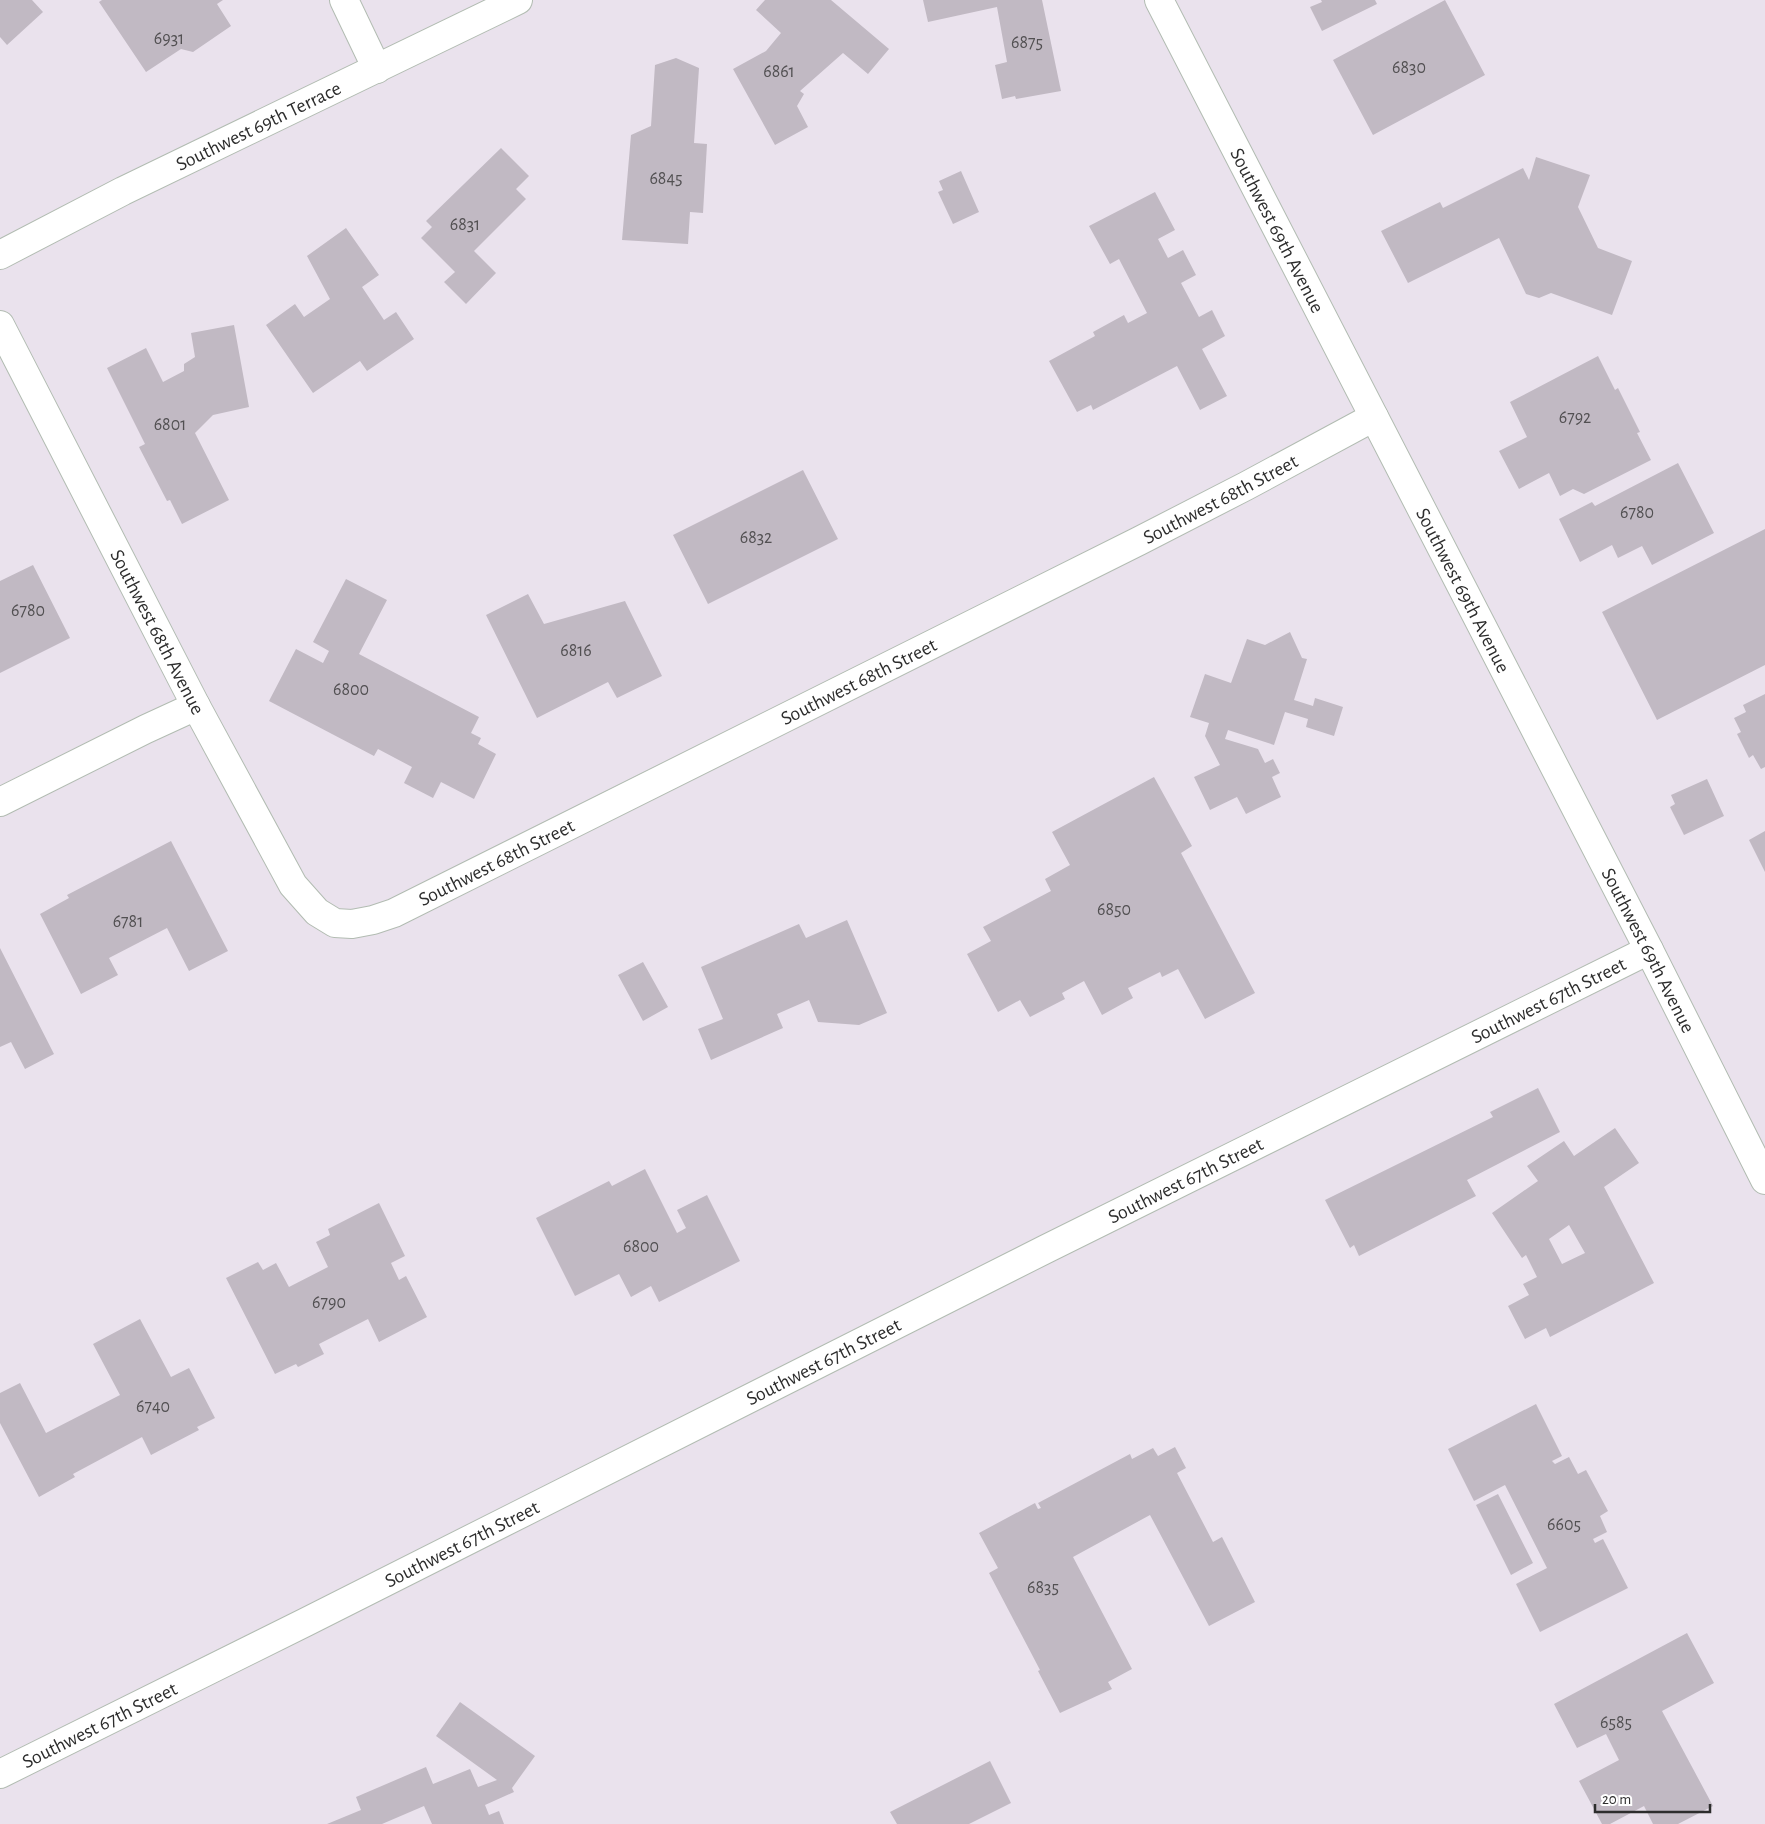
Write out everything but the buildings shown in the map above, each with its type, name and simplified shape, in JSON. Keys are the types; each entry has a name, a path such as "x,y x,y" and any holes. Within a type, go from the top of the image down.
{"street":[{"path":"344,0 378,69"},
{"name":"Southwest 69th Terrace","path":"0,255 123,191 518,0"},
{"name":"Southwest 69th Avenue","path":"1159,0 1649,950 1765,1180"},
{"name":"Southwest 68th Avenue","path":"0,326 196,706 293,885 317,912 335,923"},
{"name":"Southwest 68th Street","path":"335,923 352,924 394,913 1139,541 1374,417"},
{"path":"0,802 196,706"},
{"name":"Southwest 67th Street","path":"0,1774 1046,1249 1649,950"}]}
